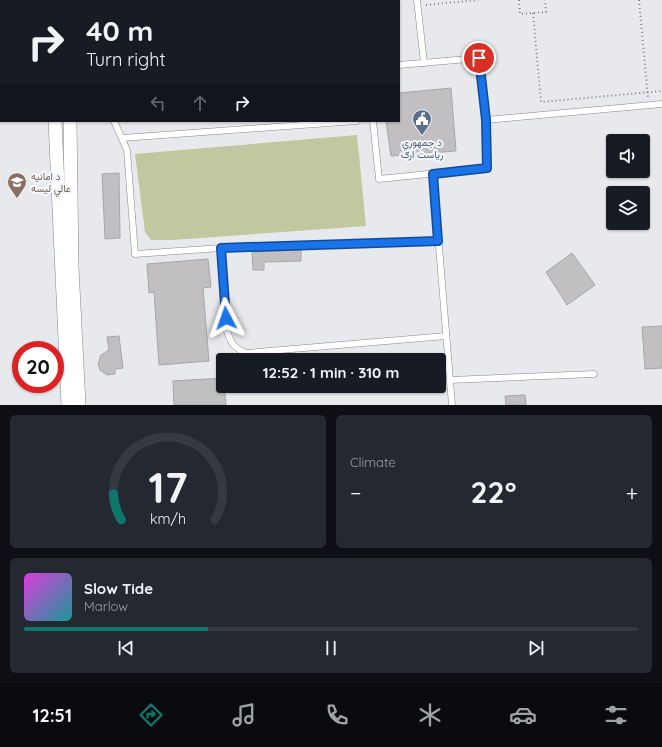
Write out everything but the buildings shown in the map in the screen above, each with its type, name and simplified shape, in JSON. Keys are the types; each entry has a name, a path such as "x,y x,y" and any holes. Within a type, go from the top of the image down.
{"street":[{"path":"55,122 72,267 79,405"},
{"path":"68,405 64,196 70,122"}],"lane":[{"path":"417,3 424,63"},
{"path":"373,122 379,179 487,168 486,120 479,58 400,66"},
{"path":"486,120 662,104"},
{"path":"114,122 128,150 135,254 221,248 438,241"},
{"path":"122,138 343,122"},
{"path":"433,174 452,405"},
{"path":"221,248 227,332 231,344 237,349 246,353 446,336"},
{"path":"450,380 594,374"}],"path":[{"path":"417,3 478,0"},
{"path":"519,0 520,14 546,12 545,0"},
{"path":"639,0 648,105"},
{"path":"533,13 541,102 662,91"}],"green space":[{"path":"357,135 366,226 173,240 151,240 145,232 135,154"}],"place":[{"name":"د جمهوري ریاست ارګ","path":"422,136"},
{"name":"د امانیه عالي لیسه","path":"17,199"}],"route":[{"path":"226,318 221,248 438,241 433,174 487,168 486,120 479,58"}]}
